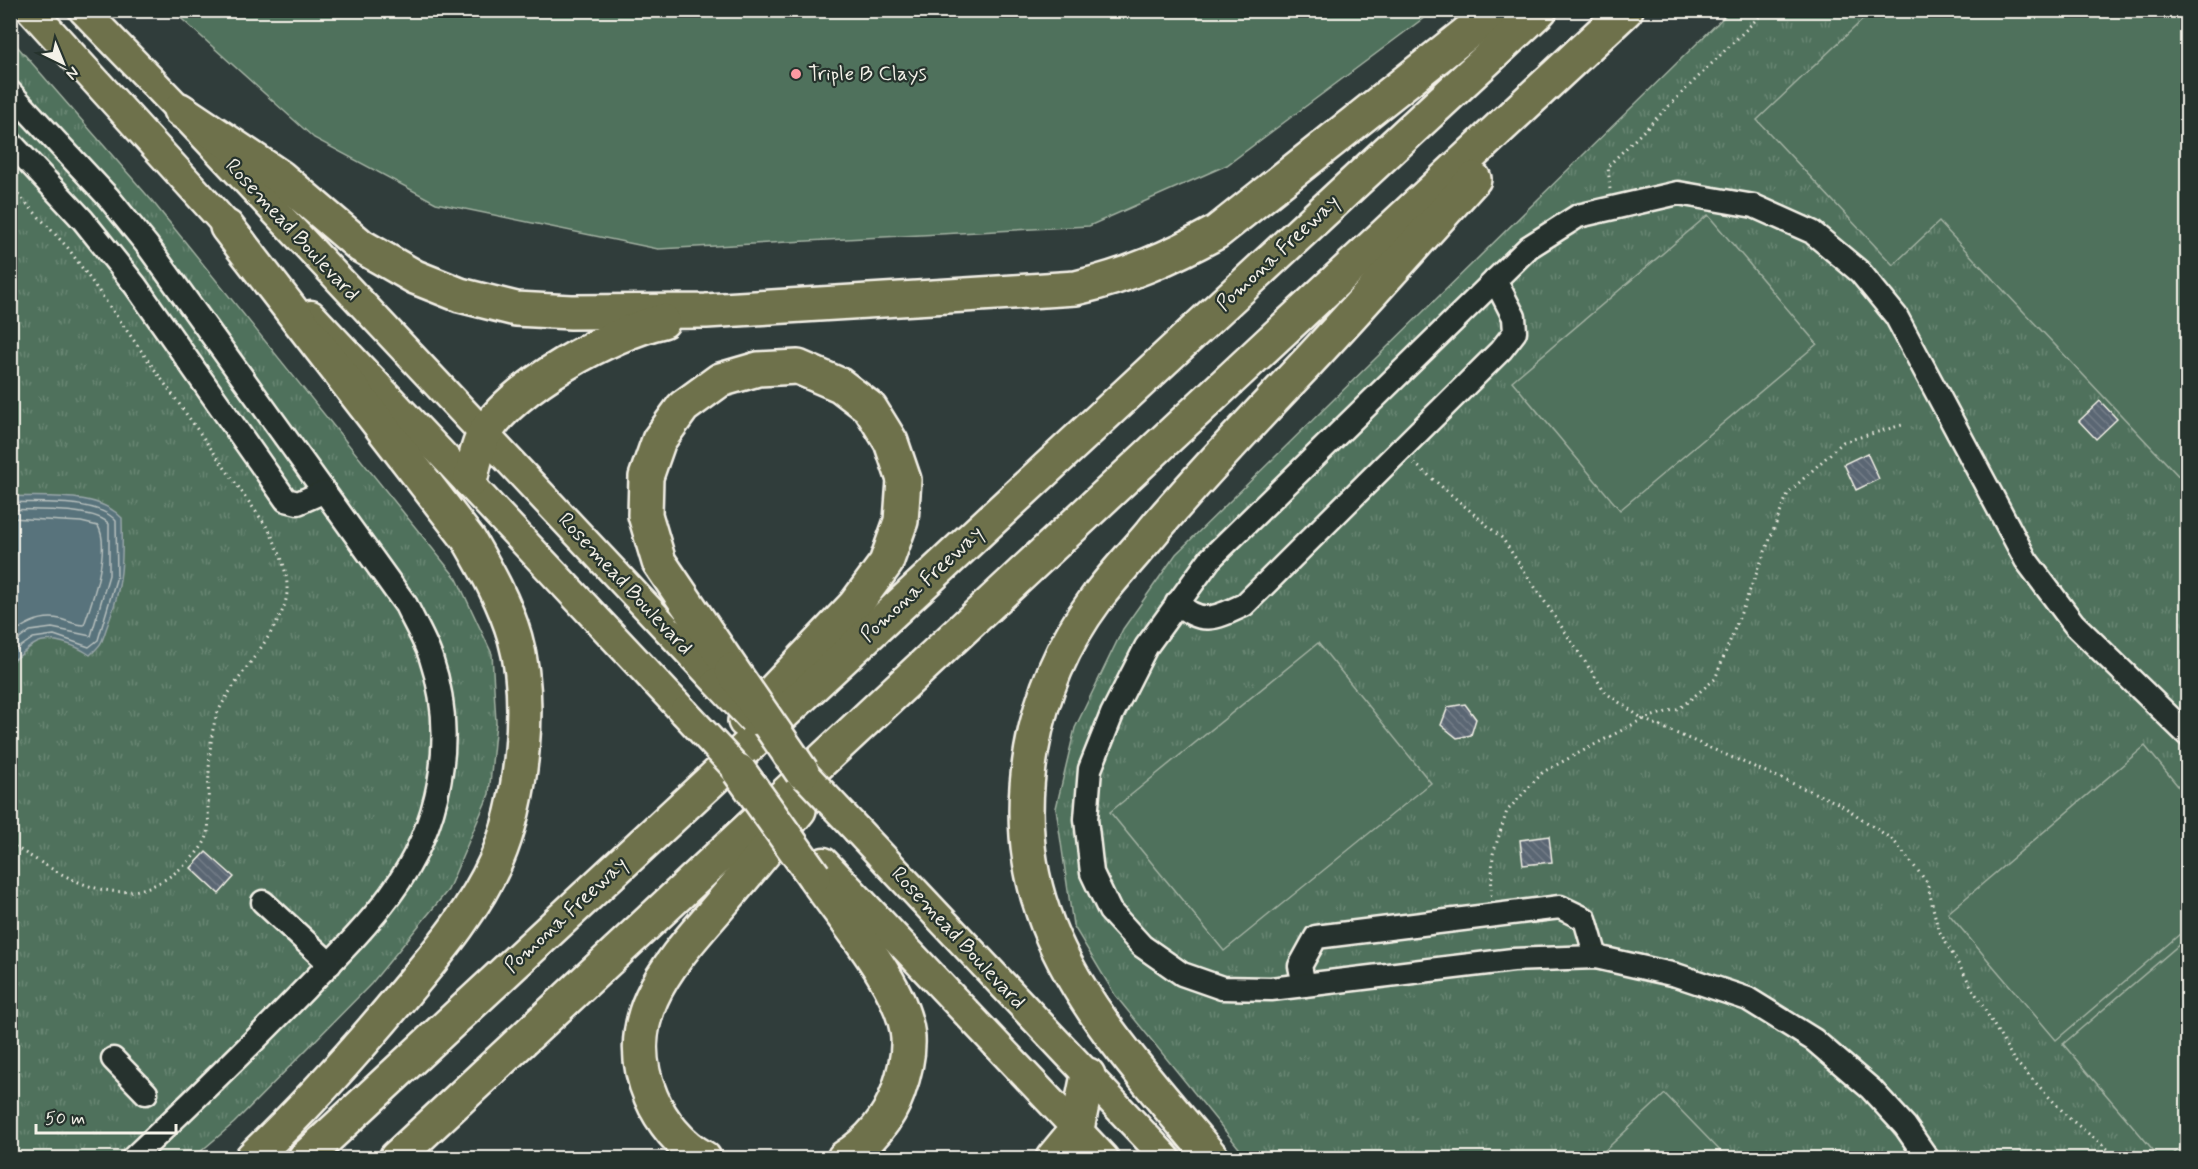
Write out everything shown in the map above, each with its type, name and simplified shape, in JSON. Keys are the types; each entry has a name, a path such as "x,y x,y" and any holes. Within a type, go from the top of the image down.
{"highway":[{"path":"180,110 280,177 361,246 415,277 460,295 516,309 571,312 706,311 1076,288 1122,277 1170,258 1217,232 1496,10"},
{"name":"Pomona Freeway","path":"305,1158 1540,10"},
{"path":"396,1158 1627,10"},
{"path":"1212,1158 1087,1000 1062,958 1042,912 1031,868 1026,819 1028,773 1034,731 1048,690 1066,649 1095,600 1168,514 1627,10"},
{"path":"227,227 469,540 495,586 516,639 525,712 518,789 496,860 460,925 304,1109 252,1158"},
{"path":"470,481 485,433 506,409 588,349 635,328 706,311"},
{"path":"554,926 855,605 886,563 901,521 904,480 891,442 870,408 840,385 798,367 758,369 720,380 683,407 659,440 646,477 645,514 660,562 724,676 802,772"},
{"path":"704,1158 677,1137 656,1108 645,1082 642,1027 650,998 683,946 725,900 897,691"},
{"path":"739,771 819,869 900,1003 908,1037 905,1072 892,1108 871,1137 844,1158"},
{"path":"1053,1158 1077,1129 1088,1075"}],"main road":[{"name":"Rosemead Boulevard","path":"31,10 227,227 470,481 560,582 739,771"},
{"name":"Rosemead Boulevard","path":"83,10 485,433 724,676"},
{"name":"Rosemead Boulevard","path":"802,772 1166,1158"},
{"path":"819,869 1104,1158"}],"lane":[{"path":"10,92 108,197 147,245 406,605 431,658 443,712 443,760 436,803 416,854 391,895 330,964 243,1053 133,1158"},
{"path":"27,160 51,138"},
{"path":"10,142 91,230 165,328 286,500 298,503 323,492"},
{"path":"1927,1158 1905,1126 1871,1089 1814,1040 1748,999 1676,975 1596,957 1513,960 1270,989 1222,988 1182,974 1142,946 1110,911 1092,873 1086,819 1090,769 1112,714 1141,657 1177,603 1210,560 1528,247 1578,216 1678,193 1754,206 1812,232 1860,272 1896,316 2025,560 2074,624 2187,735"},
{"path":"1177,603 1191,616 1203,618 1224,614 1244,605 1501,350 1515,332 1514,317 1495,280"},
{"path":"165,328 193,310"},
{"path":"263,902 330,964"},
{"path":"1304,985 1300,966 1316,937 1560,907 1586,919 1596,957"},
{"path":"113,1059 146,1093"}],"path":[{"path":"1612,207 1608,166 1766,10"},
{"path":"10,186 68,248 269,530 282,559 288,591 280,620 247,663 217,714 209,762 206,838 186,864 160,884 119,893 80,885 10,844"},
{"path":"1490,916 1493,854 1507,811 1543,772 1643,720 1680,708 1715,679 1788,493 1843,442 1902,425"},
{"path":"1400,450 1502,538 1606,693 1643,720 1840,804 1893,840 1927,882 1938,929 2014,1060 2070,1119 2119,1158"}],"green space":[{"name":"Triple B Clays","path":"173,11 1433,11 1227,165 1089,226 658,249 436,203 314,138"},
{"path":"1730,11 2187,11 2187,1158 1247,1158 1115,995 1073,925 1056,808 1075,728 1123,629 1176,554"},
{"path":"1872,11 2187,11 2187,485 1939,222 1893,265 1757,120"},
{"path":"10,38 153,202 457,579 492,654 496,722 489,794 448,890 371,984 234,1123 193,1158 11,1158"},
{"path":"1708,215 1817,344 1620,510 1512,381"},
{"path":"1318,643 1431,783 1224,951 1110,812"},
{"path":"2145,746 2187,797 2187,928 2056,1040 1948,913"},
{"path":"2187,938 2187,1142 2169,1158 2160,1158 2063,1044"},
{"path":"1665,1094 1727,1158 1597,1158"}],"water":[{"path":"11,496 85,500 99,503 122,518 122,560 117,597 102,641 90,655 71,645 49,641 35,644 11,661"}],"building":[{"path":"2100,401 2117,419 2096,439 2079,421"},
{"path":"1867,453 1879,479 1856,490 1844,464"},
{"path":"1465,704 1476,719 1471,735 1457,738 1441,725 1448,707"},
{"path":"1549,836 1552,862 1523,865 1520,840"},
{"path":"206,852 234,877 219,894 191,868"}],"place":[{"name":"Triple B Clays","path":"796,74"}]}
